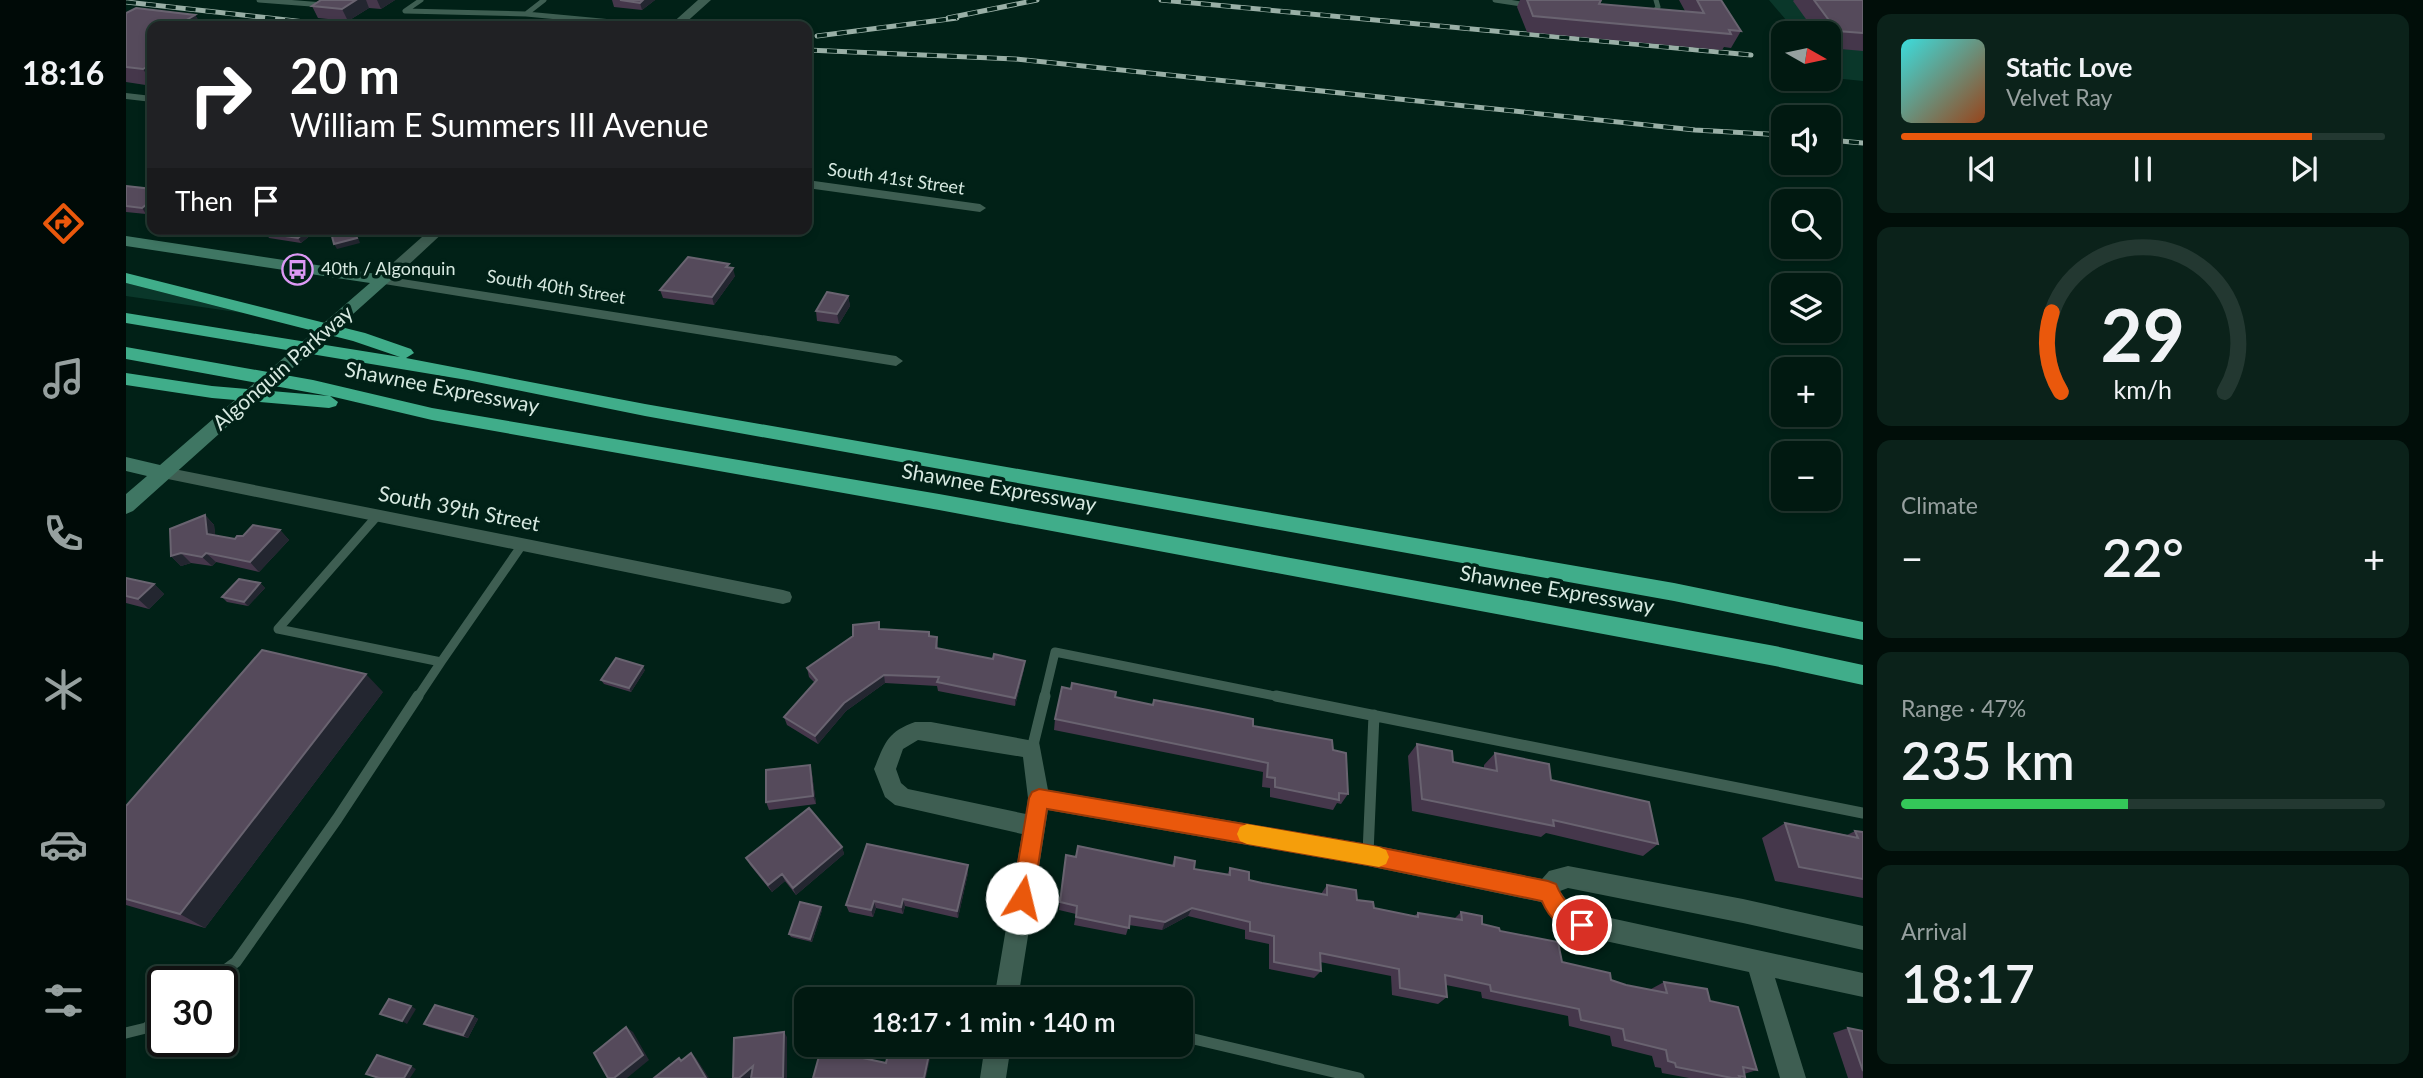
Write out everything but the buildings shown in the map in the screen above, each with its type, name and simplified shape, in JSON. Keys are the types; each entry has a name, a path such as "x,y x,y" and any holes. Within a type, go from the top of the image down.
{"highway":[{"path":"126,278 359,337 467,374"},
{"name":"Shawnee Expressway","path":"126,318 467,374 645,410 1674,592 1863,631"},
{"name":"Shawnee Expressway","path":"126,353 228,372 306,393 939,502 1775,656 1863,675"},
{"path":"126,379 212,392 306,393"}],"main road":[{"name":"South 40th Street","path":"126,241 383,279"},
{"name":"Algonquin Parkway","path":"126,506 383,279"},
{"name":"South 39th Street","path":"126,464 163,473"}],"street":[{"path":"681,21 705,0"},
{"path":"126,96 147,98"},
{"name":"South 41st Street","path":"812,185 981,208"},
{"name":"Algonquin Parkway","path":"383,279 433,235"},
{"name":"South 40th Street","path":"383,279 896,361"},
{"name":"South 39th Street","path":"163,473 783,597"},
{"path":"1014,987 1039,798 1032,749 931,730 915,731 895,743 888,754 885,769 893,790 903,798 1034,826"},
{"path":"1039,798 1368,855 1548,892"},
{"path":"1863,938 1568,877 1558,877 1552,881 1548,892 1555,906 1566,917 1582,925 1863,985"},
{"path":"1758,963 1793,1078"},
{"path":"993,1078 996,1057"}],"lane":[{"path":"259,0 324,5 332,0"},
{"path":"421,0 405,11 526,14 602,21"},
{"path":"526,14 544,0"},
{"path":"1495,0 1534,5"},
{"path":"1641,14 1654,12 1658,7 1656,0"},
{"path":"377,516 278,629 441,662"},
{"path":"231,966 337,819 522,545"},
{"path":"1032,749 1055,652 1863,813"},
{"path":"1368,855 1374,715"},
{"path":"126,1032 147,1027"},
{"path":"1193,1039 1359,1078"}],"green space":[{"path":"1769,0 1863,0 1863,81 1841,79 1841,21 1787,21"},
{"path":"126,283 243,313 126,296"}],"railway":[{"path":"948,18 1037,0"},
{"path":"1161,0 1751,55"},
{"path":"126,2 295,21"},
{"path":"817,36 957,18"},
{"path":"812,50 1015,59 1695,130 1771,134"},
{"path":"1841,141 1863,143"}],"slow traffic":[{"path":"1247,834 1379,857"}],"place":[{"name":"40th / Algonquin","path":"298,269"}],"route":[{"path":"1022,898 1039,798 1368,855 1548,892 1555,906 1566,917 1582,925"}]}
